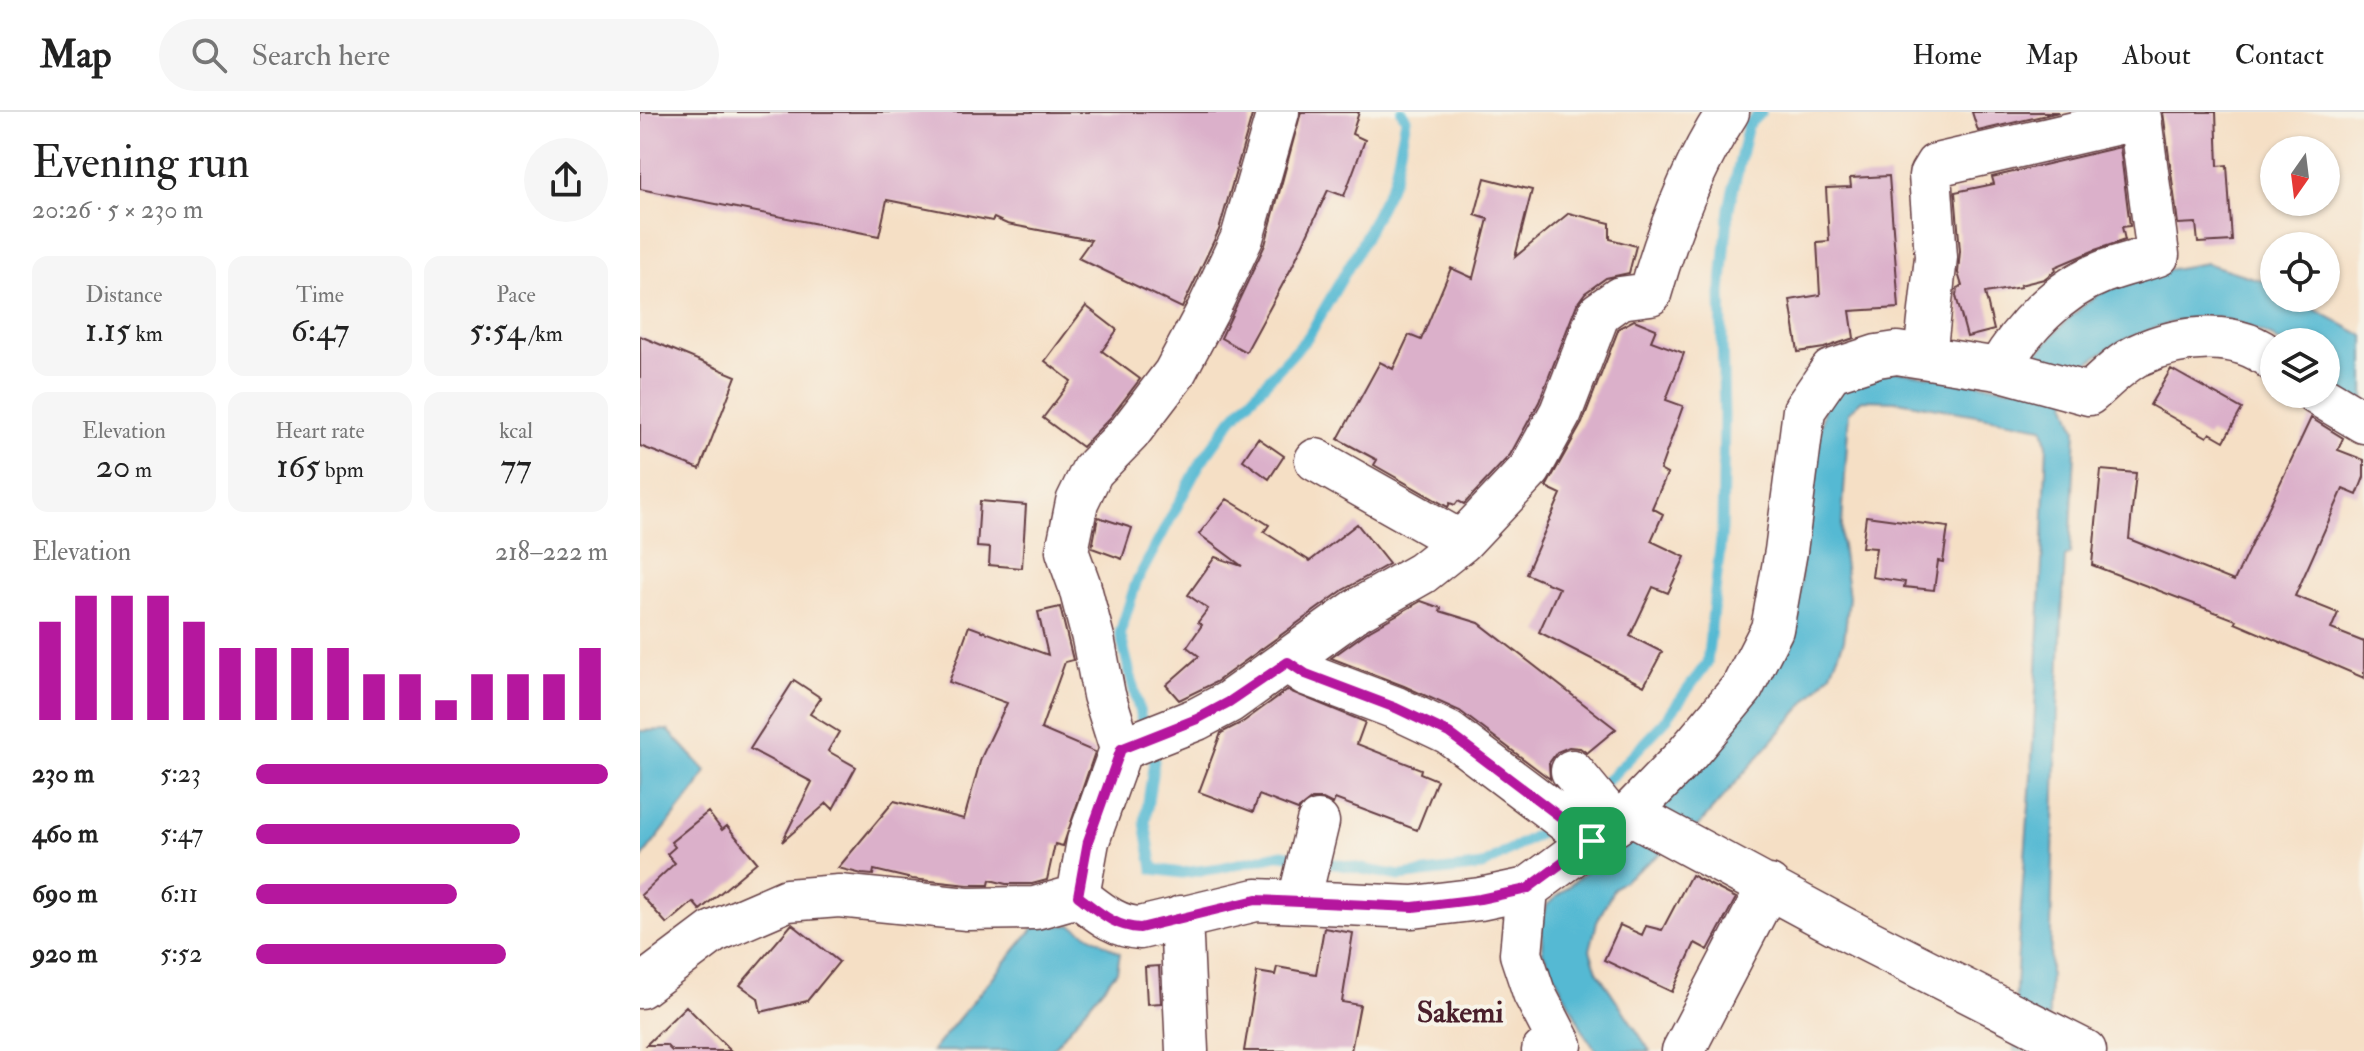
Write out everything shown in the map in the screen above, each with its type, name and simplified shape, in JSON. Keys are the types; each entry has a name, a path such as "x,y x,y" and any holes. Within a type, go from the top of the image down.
{"street":[{"path":"1078,896 1088,841 1121,749 1104,695 1079,584 1067,551 1077,502 1092,471 1129,433 1174,374 1207,312 1242,238 1278,112"},
{"path":"1121,749 1197,719 1229,702 1357,610 1422,573 1461,542 1530,469 1561,412 1599,313 1620,298 1650,294 1690,180 1728,112"},
{"path":"1925,356 1936,257 1930,175 1936,165 2140,118 2158,255 2101,272 2057,299 2017,338 1998,369"},
{"path":"1078,896 1106,918 1127,927 1140,928 1256,900 1413,907 1480,899 1527,889 1613,826 1687,754 1742,688 1772,629 1786,551 1804,410 1831,371 1897,353 1998,369 2089,394 2136,356 2180,341 2226,339 2260,350"},
{"path":"2340,408 2364,422"},
{"path":"1316,460 1461,542"},
{"path":"1288,662 1306,674 1396,708 1449,733 1613,826 1769,886 1847,930 2085,1051"},
{"path":"1572,771 1613,826"},
{"path":"1299,901 1318,822"},
{"path":"1683,1051 1769,886"},
{"path":"1527,889 1521,954 1534,993 1561,1045 1543,1051"},
{"path":"640,987 713,932 787,900 839,896 967,909 1035,908 1078,896"},
{"path":"1181,917 1187,1051"}],"water":[{"path":"2206,263 2260,280 2260,312 2320,312 2364,336 2364,405 2340,389 2340,328 2260,328 2260,332 2219,318 2187,319 2131,337 2087,364 2075,382 2066,401 2076,430 2070,554 2065,557 2062,619 2048,1051 2014,1051 2040,618 2047,445 2043,427 1898,401 1862,400 1849,412 1841,539 1849,597 1844,640 1831,673 1699,825 1614,888 1597,922 1590,950 1597,971 1650,1051 1597,1051 1587,1038 1542,951 1542,921 1547,905 1630,834 1785,643 1800,593 1803,528 1825,402 1870,367 2010,388 2060,328 2089,301 2121,283"},
{"path":"668,730 706,771 698,786 640,860 640,731"},
{"path":"1072,925 1120,953 1117,971 1051,1051 932,1051 1035,926"}],"building":[{"path":"640,112 1253,112 1219,230 1182,308 1078,258 1091,240 1007,224 994,218 992,221 887,200 879,236 640,189"},
{"path":"1301,112 1359,112 1352,134 1365,140 1344,196 1328,190 1292,267 1246,352 1221,338 1265,245"},
{"path":"1972,112 2059,112 1978,131"},
{"path":"2163,112 2216,112 2218,166 2227,165 2232,241 2198,243 2196,223 2178,224"},
{"path":"2120,147 2130,226 2122,227 2125,240 2055,267 2056,270 2044,279 2021,287 1985,293 1994,330 1967,337 1956,296 1957,288 1962,286 1958,273 1960,251 1955,192 1994,184 1992,177"},
{"path":"1889,176 1899,308 1850,311 1854,338 1824,348 1798,352 1790,300 1820,295 1817,242 1829,241 1826,188 1851,187 1850,178"},
{"path":"1485,178 1532,190 1515,257 1569,213 1610,223 1610,239 1636,246 1629,273 1606,278 1585,293 1577,304 1539,402 1510,455 1464,504 1458,501 1455,505 1450,503 1448,507 1374,465 1377,460 1338,439 1380,362 1393,369 1409,335 1421,340 1451,268 1473,278 1488,219 1475,215"},
{"path":"1086,306 1117,330 1102,351 1140,379 1111,417 1082,447 1043,418 1071,381 1045,361"},
{"path":"1634,320 1656,329 1651,341 1684,353 1666,400 1683,406 1660,470 1667,474 1652,508 1663,514 1651,541 1685,557 1668,593 1653,587 1630,636 1662,652 1644,686 1539,632 1559,588 1526,574 1561,494 1546,487 1582,423 1619,328"},
{"path":"640,336 736,376 700,469 640,446"},
{"path":"2171,369 2242,409 2224,441 2210,433 2207,437 2150,405"},
{"path":"2311,418 2343,438 2338,450 2364,460 2364,477 2357,495 2343,489 2295,596 2338,613 2331,629 2364,642 2364,678 2235,623 2236,620 2092,565 2101,470 2136,473 2129,539 2234,581"},
{"path":"1258,438 1284,456 1269,479 1243,460"},
{"path":"1227,499 1269,525 1264,532 1310,561 1357,524 1389,564 1343,590 1216,682 1179,700 1166,685 1199,656 1187,647 1202,625 1198,622 1208,609 1188,595 1215,557 1242,566 1199,534"},
{"path":"980,501 1026,505 1022,568 989,565 990,548 977,547"},
{"path":"1866,516 1948,527 1943,562 1938,561 1934,590 1904,587 1905,582 1872,577 1876,548 1862,547"},
{"path":"1098,517 1132,528 1122,559 1092,548"},
{"path":"1421,601 1441,608 1440,611 1479,623 1616,729 1587,753 1580,748 1569,747 1557,752 1549,763 1550,779 1460,711 1331,658 1370,630"},
{"path":"1060,607 1073,660 1065,662 1041,729 1095,752 1063,846 1055,844 1047,880 1032,884 1006,884 990,880 989,885 968,885 912,879 874,870 873,875 862,874 838,868 894,801 964,819 981,758 1007,703 949,682 969,626 1048,655 1038,612"},
{"path":"794,680 821,698 810,714 839,732 828,751 856,767 833,809 827,803 782,842 812,782 750,749"},
{"path":"1287,690 1365,722 1357,744 1421,769 1420,773 1437,780 1417,830 1335,799 1333,804 1323,799 1312,799 1298,810 1259,795 1253,812 1199,792 1221,733 1243,722"},
{"path":"708,812 722,830 727,826 757,862 700,910 693,902 667,924 641,895 675,863 667,854 675,847 671,842"},
{"path":"1691,875 1736,898 1708,950 1695,943 1672,992 1604,960 1620,925 1642,935 1646,926 1662,930"},
{"path":"792,924 839,962 807,1001 761,1012 758,998 740,985"},
{"path":"1324,928 1353,933 1342,1002 1360,1005 1351,1051 1244,1051 1257,972 1275,975 1277,967 1316,974"},
{"path":"1159,966 1161,1003 1147,1004 1145,967"},
{"path":"686,1006 731,1051 672,1051 666,1045 646,1045"}],"waterway":[{"path":"1144,730 1120,633 1136,583 1199,465 1232,419 1308,337 1359,249 1394,179 1406,119 1402,112"},
{"path":"1598,788 1664,722 1707,663 1722,530 1724,416 1721,293 1729,208 1748,125 1761,112"},
{"path":"1149,746 1154,761 1145,822 1153,869 1182,873 1282,854 1400,876 1482,866 1554,825"}],"district":[{"name":"Sakemi","path":"1460,1012"}],"route":[{"path":"1288,662 1306,674 1396,708 1449,733 1592,841 1527,889 1480,899 1413,907 1256,900 1140,928 1127,927 1106,918 1078,896 1088,841 1121,749 1197,719 1229,702 1288,662"}]}
